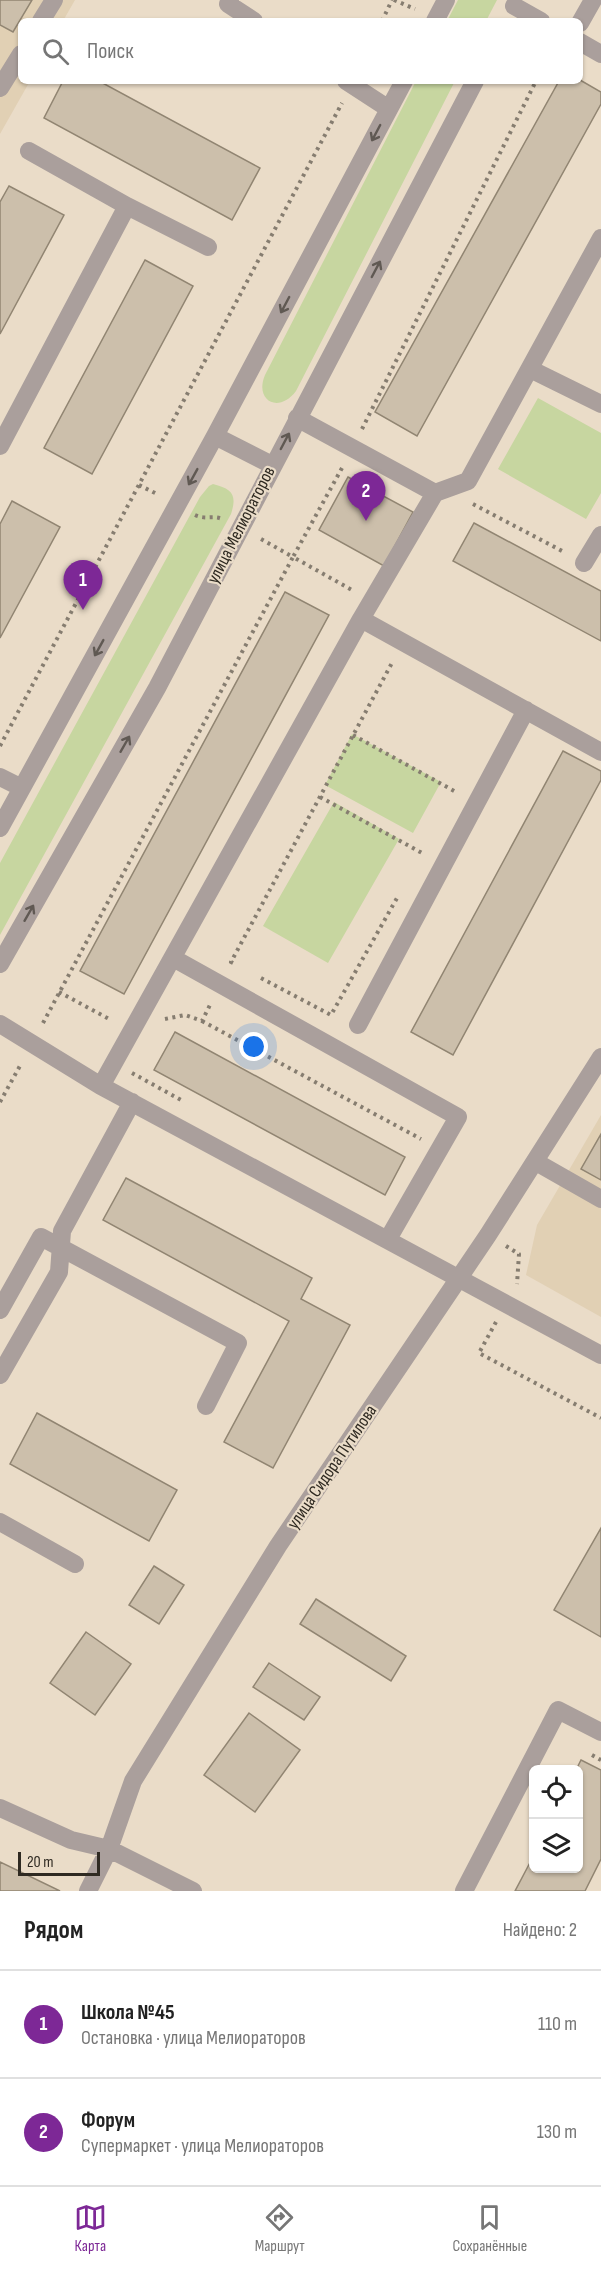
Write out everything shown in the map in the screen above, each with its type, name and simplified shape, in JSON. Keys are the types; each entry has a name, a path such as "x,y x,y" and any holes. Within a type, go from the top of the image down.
{"street":[{"path":"43,18 54,0"},
{"path":"437,18 446,0"},
{"path":"583,18 593,0"},
{"path":"226,1 250,18"},
{"path":"513,9 534,18"},
{"path":"583,44 601,54"},
{"path":"0,88 18,59"},
{"path":"351,84 389,109"},
{"path":"0,828 215,436 402,84"},
{"name":"улица Мелиораторов","path":"0,964 157,688 473,84"},
{"path":"29,151 127,206 208,247"},
{"path":"0,446 127,206"},
{"path":"102,1086 361,619 440,491 468,481 601,238"},
{"path":"530,369 601,404"},
{"path":"297,418 440,491"},
{"path":"215,436 272,465"},
{"path":"584,563 601,535"},
{"path":"361,619 601,752"},
{"path":"358,1025 526,710"},
{"path":"0,777 22,788"},
{"path":"173,958 458,1117 388,1239"},
{"path":"0,1024 102,1086 601,1354"},
{"name":"улица Сидора Путилова","path":"88,1891 109,1849 133,1781 278,1546 460,1278 601,1057"},
{"path":"0,1376 59,1272 62,1231 132,1102"},
{"path":"536,1162 601,1199"},
{"path":"0,1310 41,1237 238,1343 206,1406"},
{"path":"0,1522 75,1564"},
{"path":"464,1891 558,1710 601,1732"},
{"path":"0,1808 71,1840 109,1849 193,1891"}],"path":[{"path":"383,18 392,0"},
{"path":"0,746 348,84"},
{"path":"352,448 534,84"},
{"path":"0,1102 292,557 219,518 204,519 139,485"},
{"path":"440,491 584,563"},
{"path":"202,1021 231,962 403,642"},
{"path":"353,735 456,792"},
{"path":"450,802 461,782"},
{"path":"320,797 422,853 416,863"},
{"path":"251,973 331,1015 399,893"},
{"path":"231,962 241,967"},
{"path":"158,1025 165,1019 185,1015 202,1021 422,1140 416,1150"},
{"path":"584,1751 601,1760"}],"shaded area":[{"path":"0,0 75,0 65,18 18,18 18,84 28,84 0,134"},
{"path":"601,1115 601,1317 526,1275 537,1225"}],"green space":[{"path":"458,0 497,0 488,18 449,18"},
{"path":"414,84 453,84 296,391 282,402 270,401 265,398 263,392 262,384"},
{"path":"538,398 601,433 601,493 586,519 498,469"},
{"path":"213,484 225,488 232,494 234,502 231,514 0,935 0,863 200,497"},
{"path":"352,734 441,782 413,833 325,785"},
{"path":"334,802 399,839 328,963 263,926"}],"building":[{"path":"0,0 32,0 21,18 18,18 18,24 13,32 0,25"},
{"path":"583,82 601,92 601,104 417,436 375,412 557,84 583,84"},
{"path":"61,84 105,84 260,168 232,220 44,118"},
{"path":"9,186 64,215 0,334 0,202"},
{"path":"145,260 193,286 92,474 44,448"},
{"path":"348,477 413,512 384,566 319,530"},
{"path":"12,501 60,527 0,638 0,524"},
{"path":"474,523 601,591 601,641 453,561"},
{"path":"285,592 329,615 124,994 80,971"},
{"path":"563,751 601,771 601,780 453,1055 411,1032"},
{"path":"175,1032 405,1157 385,1195 154,1070"},
{"path":"601,1134 601,1180 581,1169"},
{"path":"126,1178 312,1278 301,1299 350,1325 273,1468 224,1442 289,1321 103,1220"},
{"path":"37,1413 177,1490 149,1541 10,1464"},
{"path":"601,1528 601,1637 554,1610"},
{"path":"154,1566 184,1585 159,1624 129,1605"},
{"path":"316,1599 406,1656 391,1681 300,1624"},
{"path":"86,1632 131,1664 95,1715 50,1683"},
{"path":"269,1663 320,1697 304,1720 253,1687"},
{"path":"249,1713 300,1750 255,1812 204,1775"},
{"path":"581,1760 601,1770 601,1859 585,1891 515,1891 529,1864 529,1873 583,1873 583,1765 578,1765"},
{"path":"0,1862 60,1891 0,1891"}],"place":[{"name":"Форум","path":"366,521"},
{"name":"Школа №45","path":"83,610"}]}
